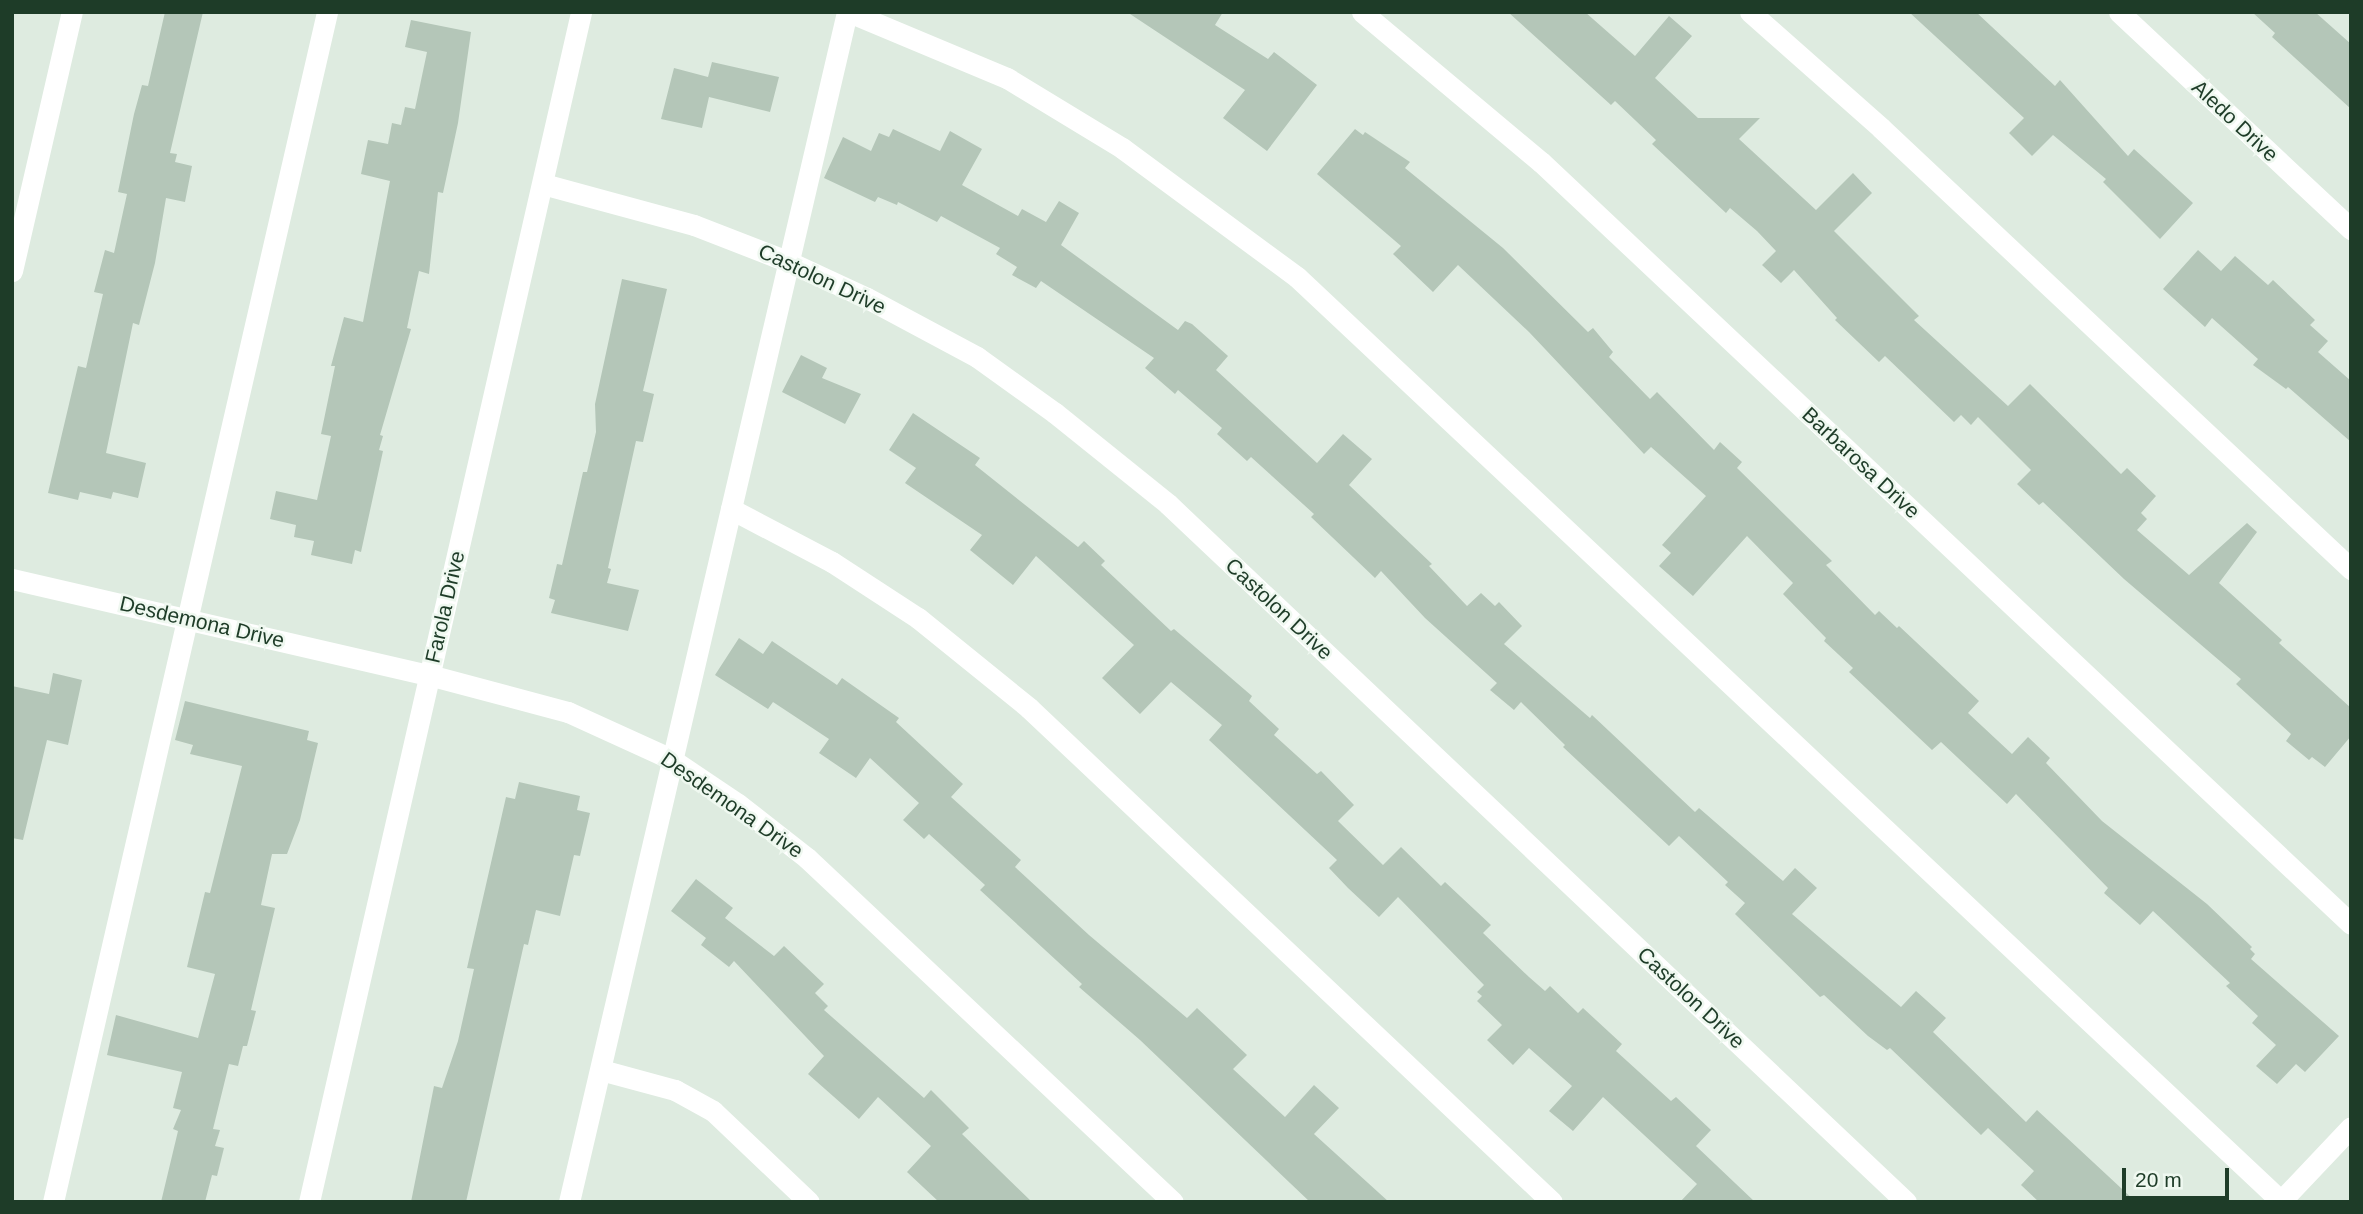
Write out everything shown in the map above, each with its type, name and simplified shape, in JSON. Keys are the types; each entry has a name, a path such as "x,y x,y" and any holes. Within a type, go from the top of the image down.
{"street":[{"path":"12,271 72,12"},
{"path":"53,1202 327,12"},
{"name":"Farola Drive","path":"309,1202 582,12"},
{"path":"569,1202 787,261 848,12 1007,78 1122,148 1297,277 2281,1201 2351,1126"},
{"name":"Barbarosa Drive","path":"1362,12 1541,162 2351,924"},
{"path":"1750,12 1881,128 2351,569"},
{"name":"Aledo Drive","path":"2119,12 2351,229"},
{"name":"Castolon Drive","path":"543,184 694,225 787,261 867,298 977,357 1055,412 1168,504 1906,1202"},
{"path":"731,509 832,562 919,618 1029,708 1552,1202"},
{"name":"Desdemona Drive","path":"12,579 429,674 568,712 671,759 738,804 807,858 1172,1202"},
{"path":"601,1070 675,1090 713,1111 809,1202"}],"building":[{"path":"165,12 203,12 170,153 177,154 175,162 192,166 185,202 166,198 155,263 139,325 133,323 106,453 146,463 138,498 113,492 111,499 80,492 78,500 48,493 78,366 86,368 103,294 94,292 105,250 114,253 127,194 118,192 134,114 142,85 148,86"},
{"path":"1127,12 1223,12 1215,25 1268,59 1274,52 1317,85 1267,151 1223,118 1245,90"},
{"path":"1508,12 1585,12 1635,56 1669,16 1692,36 1655,78 1698,118 1760,118 1739,139 1816,210 1853,173 1872,193 1834,231 1919,316 1914,320 2008,406 2030,384 2121,474 2127,468 2156,496 2141,513 2147,519 2137,530 2189,575 2247,523 2257,532 2219,583 2282,640 2279,643 2351,708 2351,736 2325,767 2312,757 2309,760 2286,741 2291,734 2236,684 2241,679 2124,579 2043,502 2039,505 2017,484 2031,470 1978,417 1971,425 1961,415 1954,422 1885,356 1879,362 1835,320 1837,318 1794,270 1781,283 1762,265 1776,251 1757,231 1730,208 1726,213 1652,144 1656,140 1615,101 1611,105"},
{"path":"1909,12 1976,12 2055,86 2060,80 2128,156 2134,149 2193,203 2160,239 2103,182 2106,179 2053,135 2032,156 2009,133 2024,118"},
{"path":"2252,12 2315,12 2351,44 2351,109 2272,37 2275,33"},
{"path":"411,20 471,32 458,123 443,193 438,192 429,274 419,271 407,328 411,329 380,435 383,436 379,450 383,451 361,552 355,550 352,564 311,555 314,541 294,537 296,525 270,519 276,491 317,500 331,436 321,434 335,366 331,366 344,317 363,322 390,181 361,174 368,140 388,144 392,123 401,125 405,107 415,109 427,52 405,47"},
{"path":"712,62 779,77 770,112 709,97 702,128 661,119 674,68 708,77"},
{"path":"893,129 940,151 950,131 982,149 962,185 1018,216 1022,209 1046,222 1059,201 1079,213 1061,245 1178,330 1185,321 1192,324 1228,356 1216,370 1317,463 1343,434 1372,459 1349,485 1432,564 1429,566 1467,606 1481,593 1495,606 1499,602 1522,626 1504,644 1590,718 1592,715 1695,812 1699,808 1783,881 1795,868 1817,888 1792,914 1901,1007 1916,991 1946,1018 1933,1032 2026,1122 2037,1110 2136,1202 2039,1202 2021,1185 2034,1171 1988,1128 1981,1135 1890,1048 1887,1050 1868,1036 1824,995 1820,997 1735,914 1745,903 1725,885 1728,882 1679,836 1669,846 1563,747 1565,745 1521,702 1514,710 1490,690 1497,683 1425,618 1381,571 1375,578 1311,517 1314,514 1251,457 1247,461 1217,434 1222,428 1178,390 1175,394 1145,368 1154,358 1041,281 1036,288 1012,275 1017,267 996,254 1000,248 941,216 937,222 898,202 897,205 878,197 875,202 824,178 843,137 871,151 879,133 889,137"},
{"path":"1355,129 1363,135 1365,132 1410,162 1405,168 1503,248 1588,332 1593,328 1613,352 1609,357 1650,399 1657,392 1714,450 1720,442 1742,462 1737,468 1832,561 1826,565 1875,615 1879,611 1897,628 1899,626 1979,701 1968,713 2012,754 2028,737 2050,758 2046,763 2102,821 2207,904 2252,947 2250,949 2255,954 2251,959 2339,1036 2305,1072 2296,1064 2277,1084 2256,1066 2276,1045 2252,1023 2258,1016 2226,986 2230,983 2153,911 2140,925 2104,893 2108,888 2016,794 2007,804 1941,742 1932,750 1849,672 1853,668 1824,641 1826,638 1783,594 1793,583 1747,536 1693,596 1659,566 1671,553 1662,545 1706,496 1651,447 1644,454 1529,332 1458,265 1433,292 1393,254 1401,246 1317,174"},
{"path":"2198,250 2221,271 2235,256 2268,285 2273,280 2315,320 2310,325 2328,341 2318,352 2351,381 2351,442 2288,387 2286,389 2253,365 2258,359 2212,318 2205,327 2163,289"},
{"path":"622,279 667,289 643,391 654,394 643,442 636,441 608,568 611,569 607,583 639,590 628,631 551,613 555,600 549,598 557,564 562,565 583,472 587,472 596,432 595,404"},
{"path":"801,355 827,368 822,378 861,394 845,424 782,392"},
{"path":"913,413 980,458 975,465 1078,547 1084,541 1105,561 1101,565 1171,631 1174,629 1252,696 1249,701 1279,729 1274,735 1317,774 1321,771 1354,805 1338,821 1383,865 1401,847 1441,886 1445,882 1491,925 1483,933 1529,977 1545,991 1550,986 1578,1013 1583,1008 1622,1044 1616,1051 1671,1101 1676,1097 1711,1130 1696,1146 1755,1202 1680,1202 1697,1184 1603,1097 1573,1131 1549,1111 1572,1086 1529,1048 1513,1065 1487,1040 1502,1025 1477,1001 1482,996 1477,992 1484,985 1398,897 1379,917 1348,888 1329,868 1337,860 1209,740 1222,725 1171,682 1140,714 1102,678 1134,645 1036,556 1013,585 970,550 982,535 905,483 916,468 889,450"},
{"path":"739,638 763,654 772,641 837,685 842,678 899,718 896,722 963,784 951,797 1021,860 1015,867 1089,935 1187,1018 1197,1008 1247,1055 1233,1069 1285,1117 1314,1085 1339,1108 1314,1134 1389,1202 1310,1202 1140,1040 1079,987 1082,984 980,890 985,885 929,834 924,839 903,820 919,803 870,758 856,778 819,753 829,739 773,702 768,709 715,675"},
{"path":"53,673 82,680 68,745 47,740 23,840 12,838 12,686 49,694"},
{"path":"185,701 309,731 307,740 318,743 300,820 287,854 272,854 261,905 275,908 251,1010 256,1011 247,1046 243,1046 238,1066 229,1064 213,1129 220,1130 215,1146 224,1148 217,1176 212,1175 205,1202 161,1202 178,1131 173,1129 181,1110 173,1108 182,1072 107,1055 116,1015 198,1038 215,974 187,967 205,892 210,893 242,766 190,754 193,745 175,740"},
{"path":"519,782 580,796 577,810 590,813 580,856 574,855 560,916 536,910 528,945 524,944 466,1202 411,1202 434,1086 442,1088 458,1041 474,969 467,968 506,797 515,799"},
{"path":"696,879 733,908 725,918 774,956 784,946 824,984 815,993 828,1006 824,1010 924,1098 931,1090 969,1128 962,1134 1032,1202 939,1202 907,1172 931,1146 878,1097 859,1119 808,1074 824,1056 734,961 729,967 701,945 706,938 671,911"}]}
